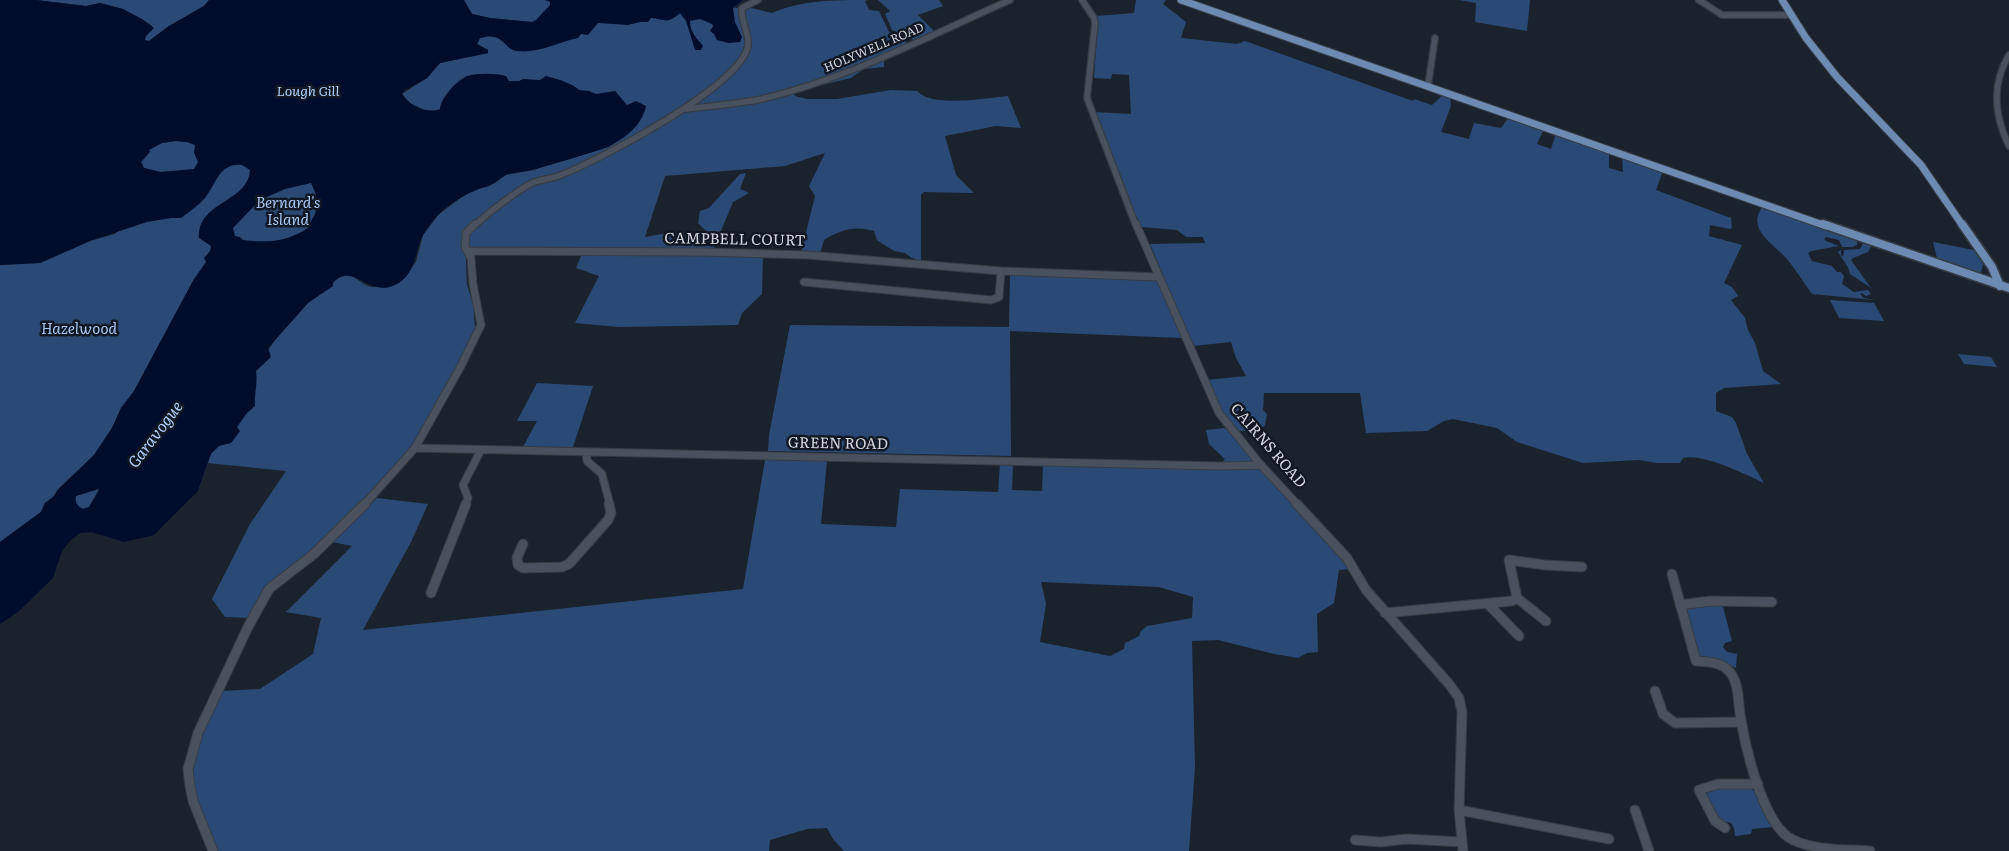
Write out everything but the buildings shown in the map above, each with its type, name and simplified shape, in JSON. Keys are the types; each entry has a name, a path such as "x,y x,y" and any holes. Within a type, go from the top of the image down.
{"main road":[{"path":"1181,0 1974,278 2005,287"},
{"path":"1782,0 1837,77 1921,165 2005,287"},
{"path":"1974,278 1985,275 1992,268"}],"street":[{"path":"212,851 193,801 190,786 188,769 198,733 248,626 269,589 314,554 357,513 415,448 461,366 480,326 471,258 467,251 465,240 466,233 472,226 533,183 561,175 595,158 682,110 725,79 746,52 748,37 741,15 742,8 758,0"},
{"name":"HOLYWELL ROAD","path":"682,110 760,99 812,84 862,66 1010,0"},
{"name":"CAIRNS ROAD","path":"1082,0 1094,18 1095,23 1088,98 1091,112 1126,200 1219,413 1238,434 1261,465 1347,558 1366,590 1449,684 1459,698 1462,719 1459,810 1463,846"},
{"path":"1699,0 1722,15 1791,15"},
{"path":"1428,86 1435,38"},
{"path":"2009,55 2000,72 1996,96 1999,120 2009,146"},
{"name":"CAMPBELL COURT","path":"467,251 703,252 807,255 1001,271 1159,277"},
{"path":"804,282 991,300 999,297 1001,271"},
{"name":"GREEN ROAD","path":"415,448 1220,466 1261,465"},
{"path":"431,594 468,498 463,485 481,450"},
{"path":"523,544 518,564 523,568 562,567 569,564 608,520 610,506 602,474 587,461 586,452"},
{"path":"1546,621 1518,598 1509,560 1545,566 1582,567"},
{"path":"1672,574 1696,661 1723,666 1731,673 1741,722 1763,801 1781,831 1797,842 1812,846 1870,851"},
{"path":"1385,613 1512,602 1518,598"},
{"path":"1680,605 1717,600 1772,602"},
{"path":"1488,604 1519,636"},
{"path":"1655,691 1660,711 1668,720 1674,723 1741,722"},
{"path":"1725,828 1715,820 1699,790 1703,786 1714,784 1758,784"},
{"path":"1459,810 1609,839"},
{"path":"1635,810 1649,851"},
{"path":"1355,840 1381,842 1406,839 1463,846"}],"green space":[{"path":"36,0 209,0 204,6 169,26 149,41 144,40 153,28 151,25 123,9 100,3 86,6"},
{"path":"464,0 743,0 733,8 747,7 772,13 806,3 868,0 865,1 869,10 879,11 889,32 907,42 884,54 884,67 864,69 851,78 793,92 795,96 807,99 837,99 891,90 917,91 924,96 947,101 1008,96 1021,128 996,126 945,136 956,175 974,193 924,192 921,195 921,261 905,253 894,251 877,240 874,231 860,228 842,231 824,240 820,254 801,253 815,196 809,186 825,153 785,166 665,176 645,237 668,233 703,237 707,232 698,223 700,211 709,208 740,174 746,173 740,189 749,193 733,202 713,250 763,255 762,294 742,313 738,325 619,327 575,323 599,276 576,268 582,254 476,249 466,260 467,285 473,303 475,327 457,366 411,448 353,511 313,550 265,589 251,618 225,617 212,599 250,524 286,471 208,463 198,491 178,484 275,340 308,303 338,277 343,275 352,276 371,287 399,283 416,262 423,235 438,215 475,189 495,183 506,175 533,170 608,147 624,137 425,110 411,104 402,94 427,78 440,63 488,53 488,50 477,44 480,38 531,22 490,18 472,14"},
{"path":"878,0 939,0 943,6 918,15 934,31 913,40 892,30 885,14 890,11"},
{"path":"1136,0 1166,0 1163,4 1186,22 1181,38 1237,44 1245,41 1413,101 1414,99 1432,105 1444,94 1450,96 1451,106 1441,132 1469,139 1474,123 1501,128 1510,116 1544,129 1537,144 1551,149 1556,133 1609,151 1609,168 1623,172 1622,156 1663,171 1656,190 1731,218 1732,228 1710,225 1709,236 1742,245 1724,283 1732,287 1738,296 1731,300 1745,318 1763,371 1781,384 1724,388 1716,393 1716,411 1732,417 1736,423 1747,454 1764,483 1724,465 1691,457 1683,458 1680,463 1657,463 1639,460 1583,463 1517,442 1497,428 1453,419 1444,421 1427,431 1366,433 1360,393 1264,393 1263,410 1267,414 1265,425 1259,430 1239,431 1222,413 1207,380 1246,376 1236,358 1231,342 1193,346 1150,244 1205,243 1203,237 1186,237 1177,230 1142,227 1128,201 1094,112 1131,114 1129,75 1112,74 1111,79 1094,78 1098,23 1096,16 1134,13"},
{"path":"1459,0 1530,0 1527,31 1475,22 1476,3"},
{"name":"Hazelwood","path":"187,142 238,160 250,170 250,179 244,187 254,206 266,197 281,190 311,183 316,194 315,199 320,203 319,206 309,227 304,231 194,279 134,391 121,408 112,428 94,455 58,489 53,497 45,503 41,512 0,542 0,265 40,263 90,241 115,234 181,171 160,172 144,168 141,162 148,154 148,150 162,143"},
{"path":"1763,206 1857,240 1857,245 1853,247 1842,247 1839,240 1826,237 1824,239 1826,241 1839,246 1808,253 1812,261 1832,266 1837,272 1841,272 1844,276 1842,284 1854,292 1868,290 1871,294 1866,296 1862,293 1860,294 1864,298 1875,300 1812,294 1787,259 1769,242 1759,229 1757,222 1758,214"},
{"path":"1864,242 1872,245 1868,252 1851,260 1871,288 1850,274 1848,267 1838,252 1841,250 1843,257 1844,250 1860,249"},
{"path":"1933,242 1979,251 1983,264 1981,273 1977,274 1938,262"},
{"path":"1010,274 1157,280 1182,338 1010,331 1011,456 768,451 769,435 790,325 1009,327"},
{"path":"1830,300 1874,303 1884,321 1839,318"},
{"path":"1958,354 1991,357 1997,367 1964,364"},
{"path":"537,383 593,386 573,447 523,447 537,421 517,421"},
{"path":"1225,428 1261,465 1222,463 1225,459 1209,444 1206,430"},
{"path":"765,460 827,461 821,524 896,527 900,489 998,492 1000,464 1013,464 1012,490 1042,491 1043,465 1260,469 1320,531 1350,569 1339,570 1334,603 1317,614 1318,652 1307,653 1298,658 1218,640 1192,641 1195,767 1189,851 844,851 833,839 827,828 807,829 770,840 769,851 212,851 189,776 191,758 222,691 260,689 313,654 321,618 286,612 352,546 332,542 377,498 428,504 411,542 363,630 743,589","holes":["1041,582 1159,587 1193,597 1192,618 1147,626 1141,631 1139,636 1125,643 1124,649 1110,656 1040,642 1046,604"]},
{"path":"99,489 89,507 83,509 77,504 76,496"},
{"path":"1715,603 1723,607 1732,641 1725,643 1723,647 1727,652 1737,654 1736,668 1728,664 1699,657 1685,610 1688,607"},
{"path":"1746,786 1756,792 1773,827 1752,829 1751,834 1735,836 1731,823 1719,820 1703,790"}],"water":[{"name":"Lough Gill","path":"0,0 36,0 86,6 100,3 123,9 154,28 146,36 145,40 149,41 169,26 204,6 209,0 464,0 472,14 490,18 532,22 550,5 550,2 545,0 743,0 733,8 735,22 742,37 740,42 729,43 717,40 710,31 713,26 712,24 700,19 690,21 696,38 703,46 701,50 695,50 686,21 680,13 669,20 651,18 648,22 628,25 598,23 588,35 581,34 578,38 532,51 512,50 499,39 488,36 480,38 477,44 488,50 488,53 440,63 427,78 405,90 402,94 409,102 424,110 435,110 440,109 443,100 450,90 467,76 497,74 506,76 509,81 519,81 523,79 540,80 546,76 569,83 579,90 596,94 615,91 627,105 636,101 646,106 641,120 632,131 608,147 532,170 506,175 492,185 473,191 448,206 422,237 411,270 402,281 385,288 376,287 354,277 341,277 333,283 333,286 308,303 268,348 271,357 256,371 255,406 247,413 237,427 240,431 231,443 219,446 211,454 198,491 154,535 124,542 91,532 80,533 62,551 53,578 18,612 0,624 0,542 41,512 45,503 94,455 112,428 121,408 134,391 194,279 206,262 204,258 210,251 211,246 199,238 201,226 206,216 241,189 247,181 250,170 242,165 228,167 219,175 205,198 181,218 147,222 90,241 40,263 0,265","holes":["176,141 195,145 194,153 198,162 194,169 160,172 144,168 141,162 150,152 149,150 162,143","311,183 316,194 315,199 320,203 309,227 294,236 269,241 243,240 235,236 233,228 260,200 285,189","98,489 99,491 89,507 83,509 77,504 76,496"]}],"park label":[{"name":"Bernard's Island","path":"288,212"}],"water label":[{"name":"Garavogue","path":"156,435"}]}
